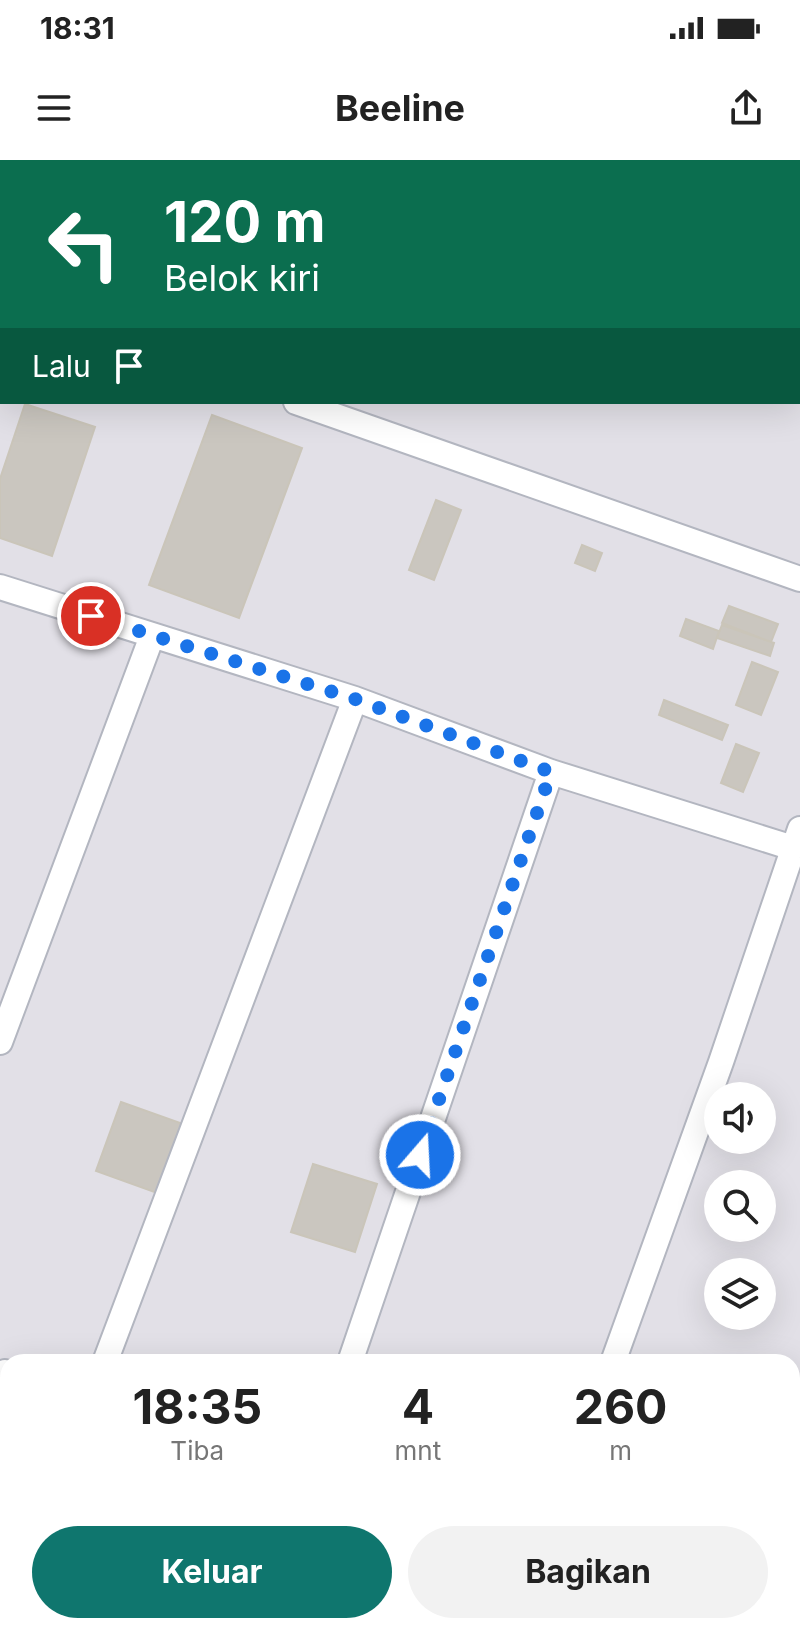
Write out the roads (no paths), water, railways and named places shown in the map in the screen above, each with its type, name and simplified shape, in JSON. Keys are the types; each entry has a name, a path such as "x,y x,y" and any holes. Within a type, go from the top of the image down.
{"lane":[{"path":"310,404 350,410 800,579"},
{"path":"0,587 355,699 551,772 797,838 721,1062 616,1354"},
{"path":"0,1042 152,636"},
{"path":"108,1354 355,699"},
{"path":"353,1354 551,772"}]}
